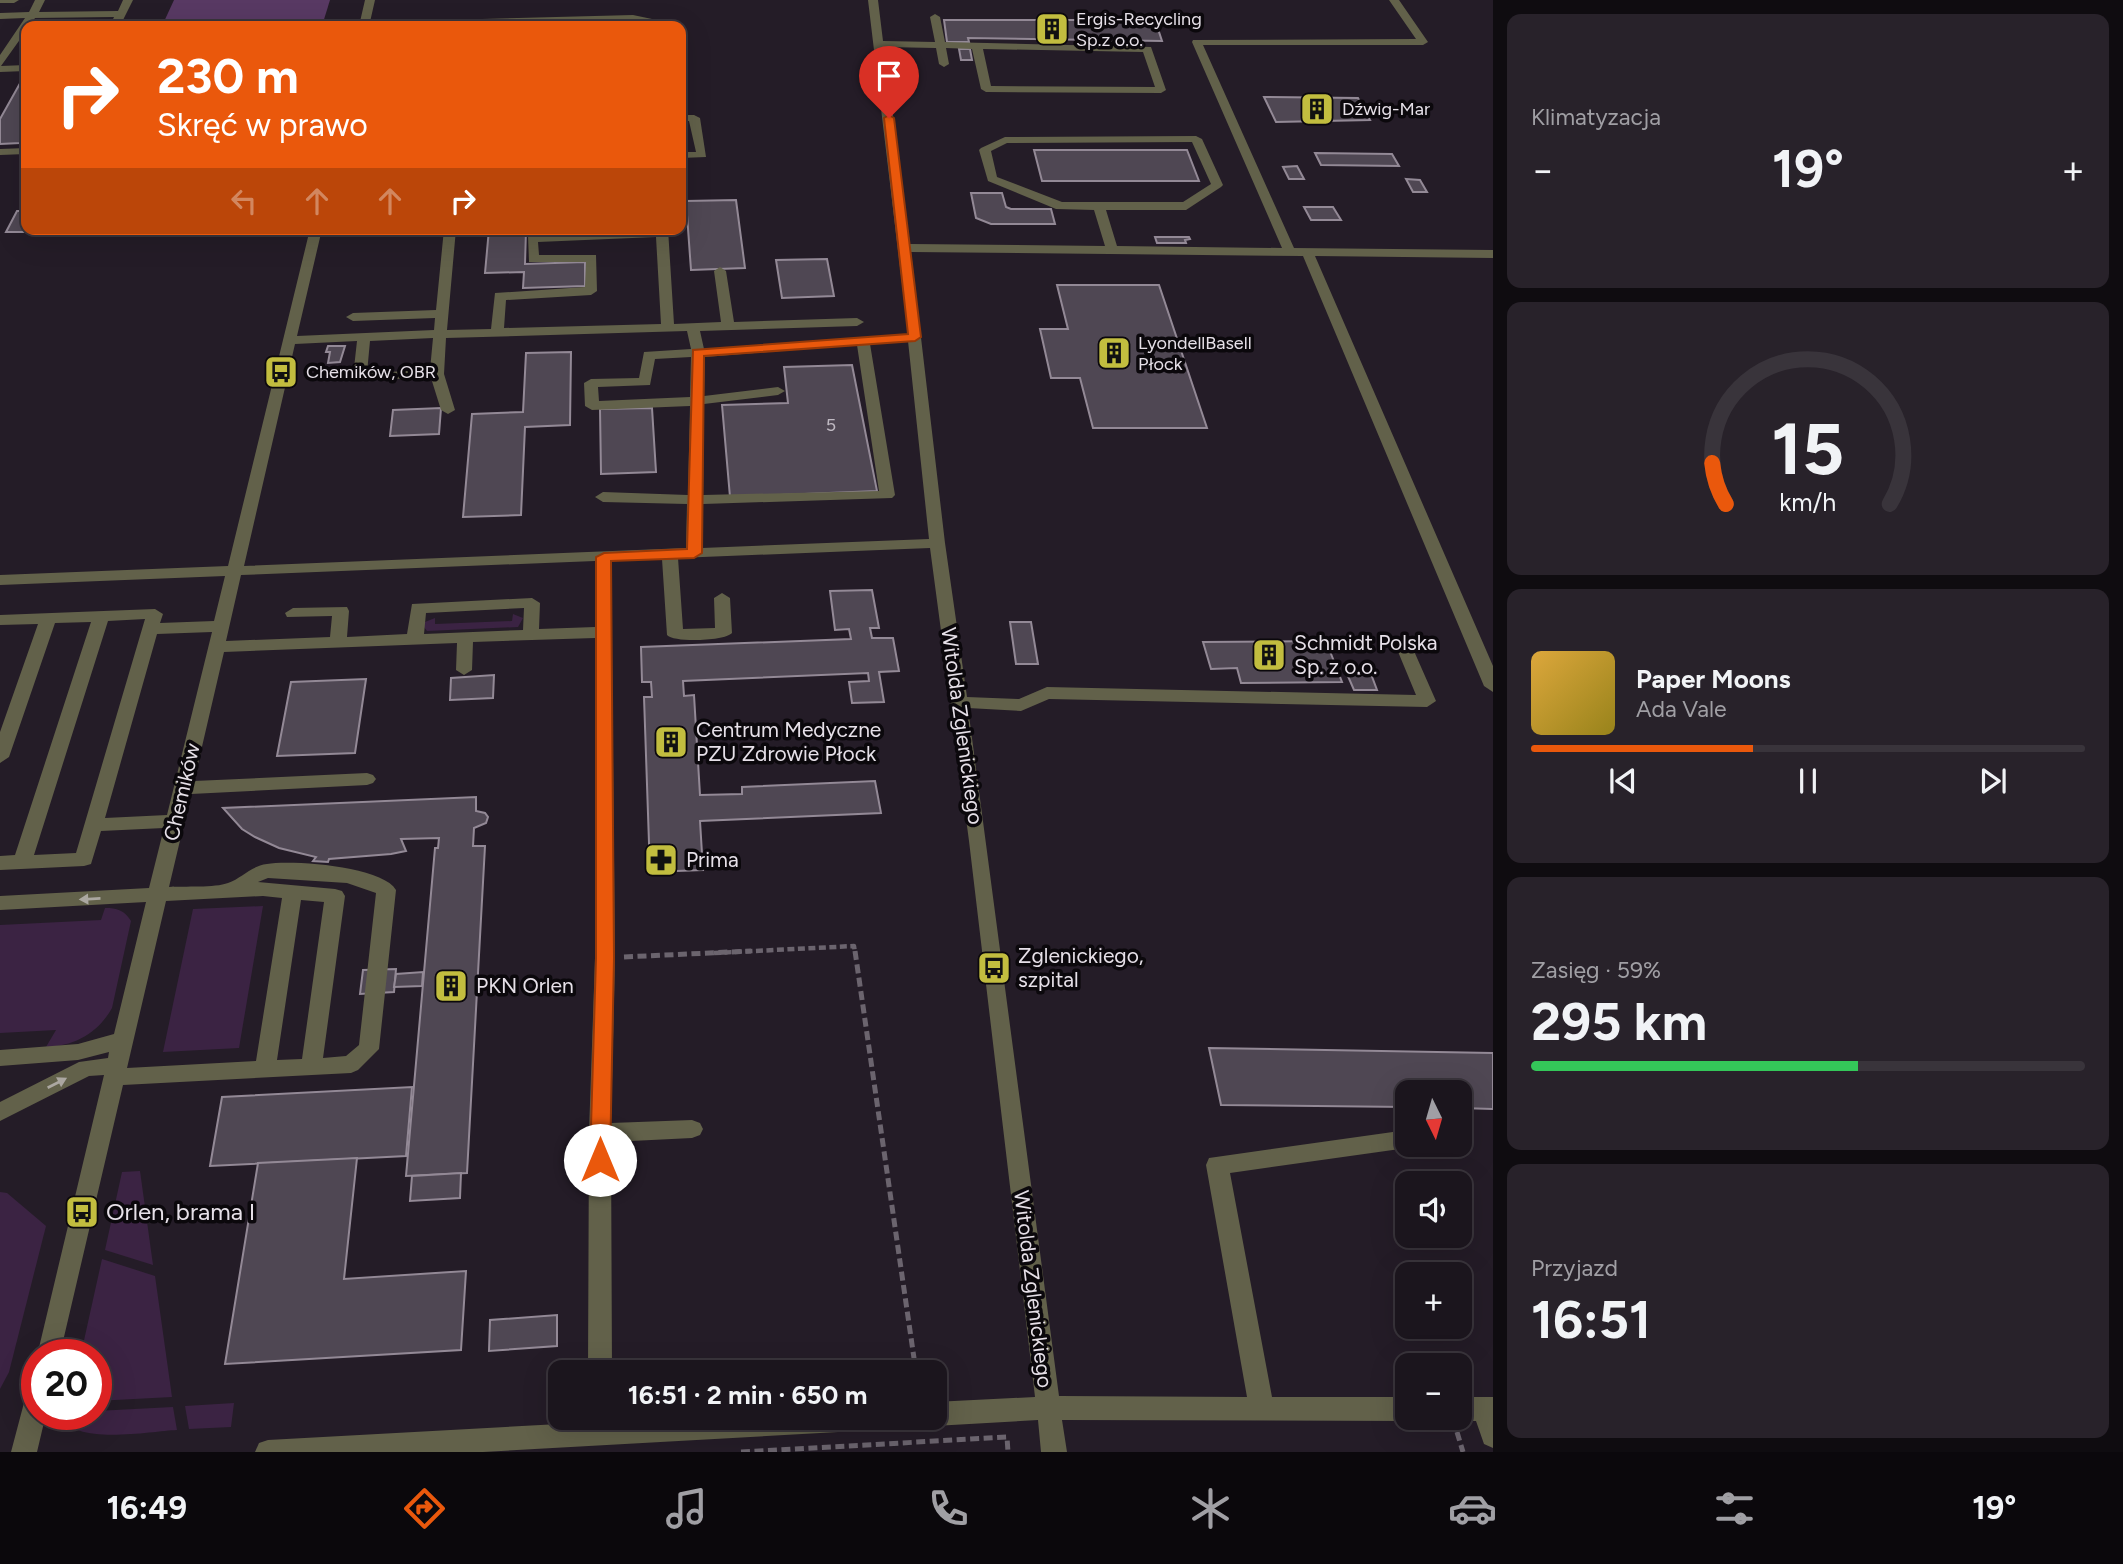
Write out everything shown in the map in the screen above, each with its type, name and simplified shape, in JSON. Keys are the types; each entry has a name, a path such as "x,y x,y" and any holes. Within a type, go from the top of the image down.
{"street":[{"path":"0,0 14,0"},
{"path":"28,21 40,0"},
{"path":"118,21 128,0"},
{"path":"365,21 370,0"},
{"name":"Witolda Zglenickiego","path":"873,0 915,337 937,543 1054,1452"},
{"path":"1289,251 1197,43 1423,42 1394,0"},
{"path":"0,16 121,14"},
{"path":"935,17 943,46 944,64"},
{"path":"552,21 633,18 644,21"},
{"path":"0,63 21,32"},
{"path":"880,44 1147,49 1161,90 986,89 977,46"},
{"path":"0,69 21,68"},
{"path":"686,118 694,118 702,155 686,155"},
{"path":"1005,139 1196,139 1217,185 1186,206 1099,206 1060,206 992,179 985,150 1005,139"},
{"path":"0,152 21,151"},
{"path":"1099,206 1112,250"},
{"name":"Chemików","path":"51,1339 315,235"},
{"path":"448,410 437,374 449,235"},
{"path":"497,332 500,296 591,291 592,258 533,259 532,239 597,235"},
{"path":"662,235 667,328"},
{"path":"904,248 1493,254"},
{"path":"1307,251 1493,686"},
{"path":"720,271 728,326"},
{"path":"353,317 442,314"},
{"path":"289,340 858,321"},
{"path":"693,327 698,353 694,553"},
{"path":"364,337 360,377 437,374"},
{"path":"778,391 697,401 592,406 591,383 645,382 649,355 915,337"},
{"path":"603,497 695,500 887,495 863,341"},
{"path":"0,580 937,543"},
{"path":"670,554 675,635 724,633 722,598"},
{"path":"600,1360 600,1133 605,958 604,557"},
{"path":"415,639 418,608 532,603 531,635"},
{"path":"293,613 341,611 338,643"},
{"path":"0,620 155,614 85,859 0,863"},
{"path":"22,862 101,616"},
{"path":"0,757 49,617"},
{"path":"151,629 222,626"},
{"path":"217,647 604,632"},
{"path":"464,670 466,637"},
{"path":"959,702 1021,705 1048,693 1427,701 1402,642"},
{"path":"183,788 367,779"},
{"path":"94,825 175,821"},
{"path":"0,1112 86,1068 116,1071 265,1069 351,1064 369,1049 386,890 380,885 359,879 275,871 253,876 232,890"},
{"path":"0,904 232,890 293,891 335,896 311,1066"},
{"path":"265,1069 293,891"},
{"path":"0,1058 78,1052 123,1040"},
{"path":"600,1133 692,1129"},
{"path":"1262,1409 1217,1165 1395,1141"},
{"path":"947,1413 1048,1408 1395,1409"},
{"path":"1472,1414 1489,1409 1493,1436"},
{"path":"268,1452 548,1429"},
{"path":"24,1452 29,1430"}],"path":[{"path":"605,958 854,946 914,1360"},
{"path":"1460,1430 1463,1452"},
{"path":"741,1452 1007,1437 1008,1452"}],"shaded area":[{"path":"174,0 330,0 324,21 164,21"},
{"path":"513,614 523,618 518,627 427,631 424,627 425,622 435,618 435,624 512,621"},
{"path":"263,906 239,1048 163,1052 193,909"},
{"path":"105,908 120,910 131,921 112,1008 106,1017 85,1036 57,1046 46,1047 56,1030 0,1033 0,925 101,920"},
{"path":"140,1171 153,1265 105,1250 122,1172"},
{"path":"0,1192 7,1193 46,1226 9,1372 0,1389"},
{"path":"102,1259 155,1276 172,1397 112,1400 112,1339 84,1339"},
{"path":"234,1403 231,1427 189,1429 185,1406"},
{"path":"173,1407 177,1430 112,1435 77,1430 112,1430 112,1410"}],"building":[{"name":"Ergis-Recycling Sp.z o.o.","path":"944,20 1155,20 1162,41 968,38 969,42 947,42"},
{"path":"959,49 970,49 972,60 961,60"},
{"path":"21,82 20,143 0,144 0,119"},
{"name":"Dźwig-Mar","path":"1264,97 1358,98 1370,120 1276,122"},
{"path":"1034,150 1187,150 1199,181 1042,181"},
{"path":"1315,153 1392,154 1399,166 1321,165"},
{"path":"1297,166 1304,179 1289,179 1283,167"},
{"path":"1406,179 1420,180 1427,192 1413,192"},
{"path":"971,193 1002,193 1006,207 1011,209 1051,209 1055,224 991,224 976,218"},
{"path":"736,200 745,268 691,270 686,201"},
{"path":"1304,207 1333,207 1341,220 1311,220"},
{"path":"17,211 21,211 21,232 6,232"},
{"path":"488,235 526,235 525,264 585,262 585,286 523,288 524,272 485,273"},
{"path":"1155,237 1190,239 1185,240 1186,243 1157,243"},
{"path":"827,259 834,296 782,298 776,260"},
{"name":"LyondellBasell Płock","path":"1057,285 1159,285 1207,428 1093,428 1080,378 1051,378 1040,329 1068,329"},
{"path":"328,346 345,346 340,362 328,363"},
{"path":"571,352 570,425 525,427 521,515 463,517 472,414 523,412 526,353"},
{"path":"852,365 877,491 730,497 722,405 788,403 784,367"},
{"path":"441,408 439,434 390,436 393,410"},
{"path":"652,408 656,472 601,474 600,409"},
{"name":"Centrum Medyczne PZU Zdrowie Płock","path":"872,590 879,628 870,628 872,638 893,638 899,671 879,672 884,702 852,703 849,682 869,681 868,673 683,681 684,696 694,695 700,795 742,794 742,787 875,781 881,813 700,821 703,870 650,872 644,697 652,697 651,682 642,682 641,647 851,639 849,629 835,630 830,591"},
{"path":"1010,622 1031,622 1038,664 1016,664"},
{"name":"Schmidt Polska Sp. z o.o.","path":"1326,641 1342,682 1241,683 1237,668 1211,669 1203,642"},
{"path":"1347,674 1371,674 1377,690 1354,690"},
{"path":"494,675 493,698 450,700 451,678"},
{"path":"366,679 355,753 277,756 291,682"},
{"name":"PKN Orlen","path":"476,797 476,811 485,813 488,817 486,823 474,828 473,846 485,846 467,1173 406,1176 435,848 438,848 439,838 401,839 406,851 391,854 329,859 328,862 313,861 316,857 279,848 255,837 242,829 223,808"},
{"path":"396,969 394,992 360,994 363,970"},
{"path":"423,972 422,986 394,987 396,974"},
{"path":"1209,1048 1493,1053 1493,1109 1472,1108 1472,1080 1395,1080 1395,1107 1221,1105"},
{"path":"412,1087 406,1156 210,1166 222,1097"},
{"path":"357,1158 344,1279 466,1271 461,1350 225,1364 258,1163"},
{"path":"461,1173 460,1198 410,1201 412,1176"},
{"path":"557,1315 557,1346 489,1351 490,1320"}],"place":[{"name":"Ergis-Recycling Sp.z o.o.","path":"1052,29"},
{"name":"Dźwig-Mar","path":"1317,109"},
{"name":"LyondellBasell Płock","path":"1114,353"},
{"name":"Chemików, OBR","path":"281,372"},
{"name":"Schmidt Polska Sp. z o.o.","path":"1269,655"},
{"name":"Centrum Medyczne PZU Zdrowie Płock","path":"671,742"},
{"name":"Prima","path":"661,860"},
{"name":"Zglenickiego, szpital","path":"994,968"},
{"name":"PKN Orlen","path":"451,986"},
{"name":"Orlen, brama I","path":"82,1212"}],"route":[{"path":"600,1160 605,958 604,557 694,553 698,353 915,337 889,118"}]}
